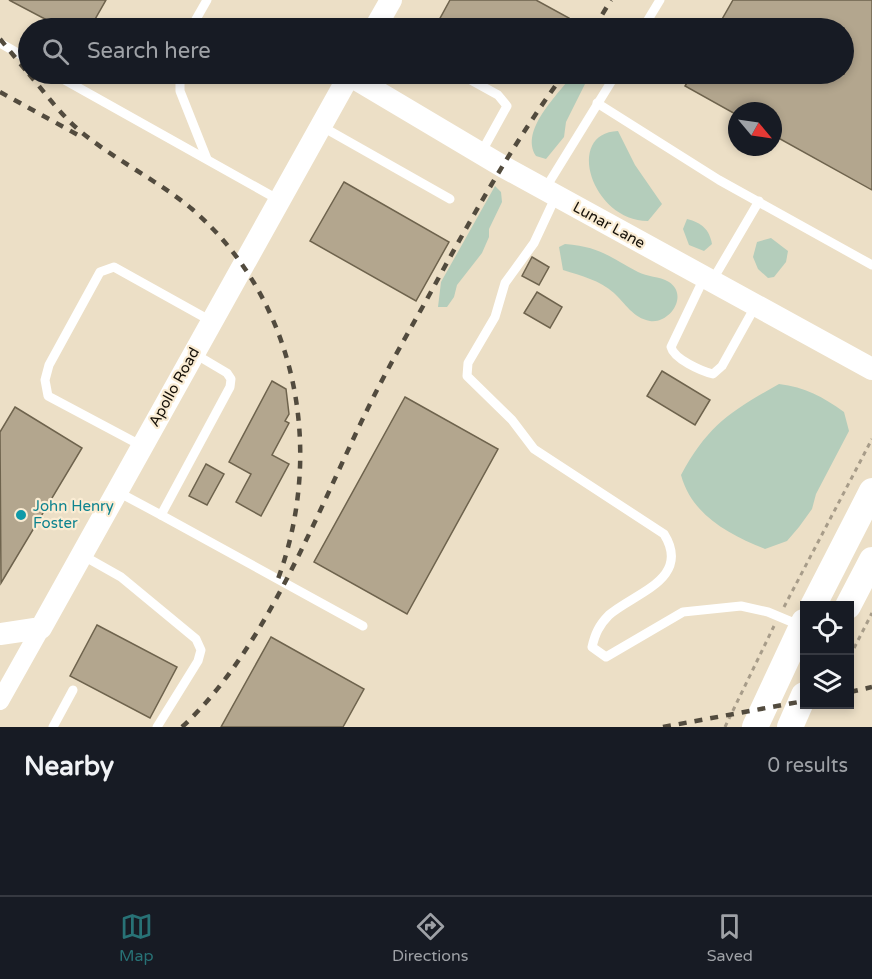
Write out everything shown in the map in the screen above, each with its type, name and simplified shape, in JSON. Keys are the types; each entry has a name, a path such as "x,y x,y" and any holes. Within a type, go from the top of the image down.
{"main road":[{"path":"810,601 872,491"},
{"path":"851,601 872,560"},
{"path":"754,727 800,618"},
{"path":"790,727 800,704"}],"street":[{"path":"382,18 391,0"},
{"name":"Apollo Road","path":"0,701 344,84"},
{"name":"Lunar Lane","path":"366,84 550,193 872,369"},
{"path":"0,634 41,628"}],"lane":[{"path":"197,18 207,0"},
{"path":"649,18 660,0"},
{"path":"0,43 18,53"},
{"path":"72,84 279,200"},
{"path":"180,84 180,91 207,160"},
{"path":"478,84 498,95 507,106 480,153"},
{"path":"609,84 597,103 550,193 534,243 505,283 495,317 468,363 467,376 512,420 534,450 664,534 670,544 670,564 661,580 610,615 595,632 592,648 606,657 683,612 741,606 800,618"},
{"path":"597,103 759,201 872,265"},
{"path":"321,126 450,199"},
{"path":"756,305 723,366 713,374 677,356 671,347 708,279 759,201"},
{"path":"142,446 48,396 45,380 49,365 89,291 100,272 114,267 211,321"},
{"path":"161,516 230,387 231,379 227,374 193,352"},
{"path":"116,491 363,626"},
{"path":"81,555 121,577 196,639 201,650 198,661 157,727"},
{"path":"53,727 73,690"}],"path":[{"path":"807,601 872,439"},
{"path":"850,655 872,613"},
{"path":"725,727 800,618"}],"green space":[{"path":"565,84 585,84 566,122 564,137 546,159 536,156 532,146 537,124"},
{"path":"618,131 635,165 662,204 648,221 628,217 612,207 600,193 592,177 589,160 592,146 601,135"},
{"path":"495,186 501,192 502,202 489,229 489,237 482,253 457,285 454,297 447,307 438,307 441,282"},
{"path":"687,219 697,222 709,234 712,244 704,251 689,245 683,229"},
{"path":"771,238 788,251 786,262 774,277 768,278 758,269 753,257 757,242"},
{"path":"565,244 596,250 642,274 669,282 677,294 674,308 664,318 657,321 639,317 602,285 563,270 559,247"},
{"path":"779,384 805,390 844,412 849,431 816,494 812,509 787,541 765,549 725,530 713,521 694,501 681,475 711,431 734,411"}],"building":[{"path":"9,0 106,0 96,18 43,18"},
{"path":"450,0 536,0 569,18 440,18"},
{"path":"733,0 872,0 872,190 782,140 782,102 728,102 728,110 685,86 686,84 854,84 854,18 723,18"},
{"path":"344,182 449,242 416,301 310,241"},
{"path":"532,257 549,267 539,285 522,276"},
{"path":"537,292 562,307 550,328 524,313"},
{"path":"662,371 710,400 695,425 647,396"},
{"path":"272,381 286,389 289,414 285,421 289,423 272,455 289,464 261,516 236,502 251,474 229,462"},
{"path":"405,397 498,449 407,614 314,562"},
{"name":"John Henry Foster","path":"15,407 82,448 1,583 0,432"},
{"path":"206,464 224,474 207,505 189,496"},
{"path":"97,625 177,667 150,718 70,676"},
{"path":"271,637 364,689 343,727 221,727"}],"railway":[{"path":"600,18 611,0"},
{"path":"0,39 18,61"},
{"path":"37,84 80,131 192,209 228,246 257,288 278,333 292,380 299,430 299,480 292,530 278,579"},
{"path":"182,727 214,693 242,655 268,613 315,522 356,432 392,362 467,226 530,123 557,84"},
{"path":"0,92 78,135"},
{"path":"854,691 872,687"},
{"path":"663,727 800,702"}],"place":[{"name":"John Henry Foster","path":"21,515"}]}
